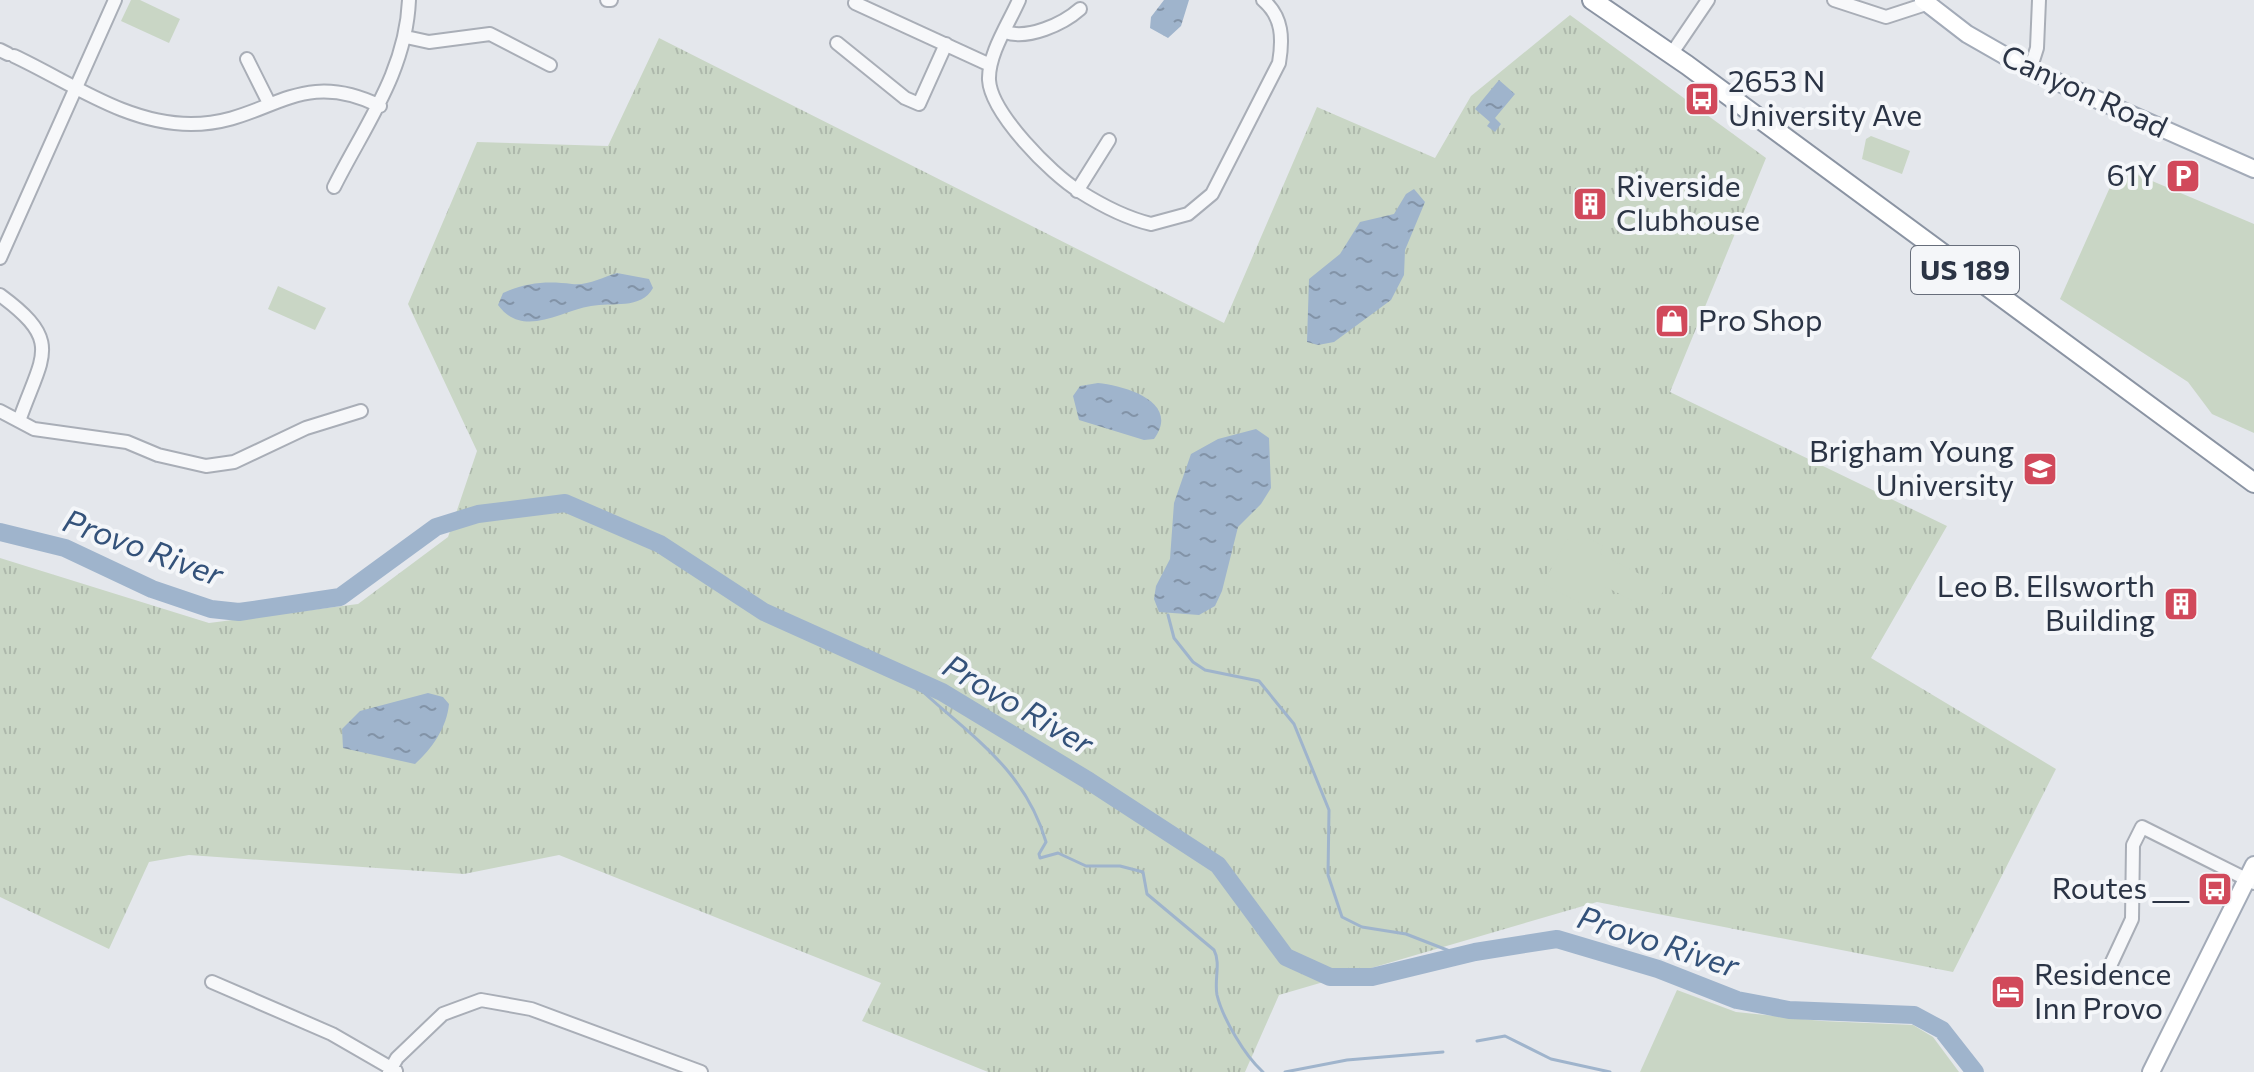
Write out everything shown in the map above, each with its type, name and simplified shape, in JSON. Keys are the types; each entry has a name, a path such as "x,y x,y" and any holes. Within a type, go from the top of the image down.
{"highway":[{"name":"US 189","path":"1592,0 1672,53 2254,483"}],"main road":[{"name":"Canyon Road","path":"1924,2 2030,70 2254,169"},
{"path":"2151,1072 2252,876"}],"street":[{"path":"0,258 78,89 115,0"},
{"path":"334,187 380,106 406,37 409,0"},
{"path":"1019,0 990,65 991,93 1000,111 1052,169 1077,191 1135,220 1151,224 1188,214 1212,194 1279,63 1283,42 1278,18 1263,0"},
{"path":"1672,53 1708,0"},
{"path":"1834,0 1886,17 1924,2"},
{"path":"2030,70 2037,48 2039,0"},
{"path":"855,3 990,65"},
{"path":"1005,32 1014,35 1065,23 1080,9"},
{"path":"406,37 429,42 490,34 550,65"},
{"path":"837,43 905,98 919,104 946,44"},
{"path":"7,53 142,117 171,123 227,120 307,91 327,90 362,97 380,106"},
{"path":"247,59 269,103"},
{"path":"1077,191 1109,140"},
{"path":"0,295 29,317 43,340 38,366 19,421"},
{"path":"0,411 34,429 127,442 158,455 219,465 243,459 326,420 361,411"},
{"path":"2104,979 2132,919 2133,845 2142,827 2252,876"},
{"path":"212,982 332,1034 391,1071 397,1058 443,1014 481,1000 531,1009 701,1072"}],"green space":[{"path":"131,0 140,0 180,19 169,43 121,21"},
{"path":"1570,15 1766,158 1670,392 1947,526 1871,658 2056,769 1953,972 1597,902 1279,995 1245,1072 988,1072 862,1021 881,983 559,855 464,874 189,855 149,862 109,949 0,897 0,558 209,623 358,604 448,537 477,451 408,304 477,142 608,146 659,38 1224,323 1317,107 1435,158 1471,96"},
{"path":"1871,136 1910,151 1902,174 1862,159 1866,139"},
{"path":"2119,167 2254,224 2254,433 2212,414 2188,382 2060,299"},
{"path":"278,286 326,308 315,330 268,309"},
{"path":"1586,537 1603,546 1600,554 1665,587 1653,611 1606,587 1594,610 1543,584 1567,539 1581,546"},
{"path":"1677,990 1736,1012 1822,1021 1913,1025 1933,1037 1959,1072 1640,1072"}],"water":[{"path":"1164,0 1189,0 1181,26 1168,38 1150,28 1151,17"},
{"path":"1499,80 1515,94 1495,118 1501,124 1495,132 1487,126 1490,122 1475,109"},
{"path":"1414,189 1425,202 1405,250 1404,275 1391,300 1334,342 1318,345 1307,342 1309,279 1340,254 1360,222 1394,214 1406,194"},
{"path":"617,273 649,279 653,288 648,295 634,302 591,306 530,322 508,315 498,305 503,293 521,287 546,283 583,284"},
{"path":"1098,383 1135,392 1156,406 1161,415 1154,439 1144,440 1079,420 1073,396 1080,386"},
{"path":"1256,429 1269,438 1271,488 1261,504 1238,527 1222,591 1215,606 1199,615 1159,612 1154,599 1156,586 1170,559 1174,503 1191,454 1218,439"},
{"path":"428,693 443,697 449,704 448,713 438,737 415,764 343,748 342,729 360,711"}],"waterway":[{"name":"Provo River","path":"0,532 65,548 152,589 211,609 239,612 340,597 436,527 478,514 565,503 660,544 764,612 942,692 1089,781 1218,865 1286,957 1330,977 1372,977 1475,952 1557,939 1658,969 1737,1000 1789,1010 1914,1015 1942,1030 1975,1072"},
{"path":"1168,615 1174,638 1193,662 1205,670 1259,681 1294,724 1329,810 1328,875 1342,917 1362,927 1406,934 1460,955"},
{"path":"906,676 988,750 1022,790 1036,814 1046,842 1040,858 1058,853 1086,866 1120,866 1143,872 1147,894 1214,950 1220,1005 1242,1047 1263,1072"},
{"path":"1477,1041 1505,1036 1551,1059 1610,1072"},
{"path":"1285,1072 1347,1060 1443,1052"}],"place":[{"name":"2653 N University Ave","path":"1702,99"},
{"name":"61Y","path":"2183,176"},
{"name":"Riverside Clubhouse","path":"1590,204"},
{"name":"Pro Shop","path":"1672,321"},
{"name":"Brigham Young University","path":"2040,469"},
{"name":"Leo B. Ellsworth Building","path":"2181,604"},
{"name":"Routes ___","path":"2215,889"},
{"name":"Residence Inn Provo","path":"2008,992"}]}
